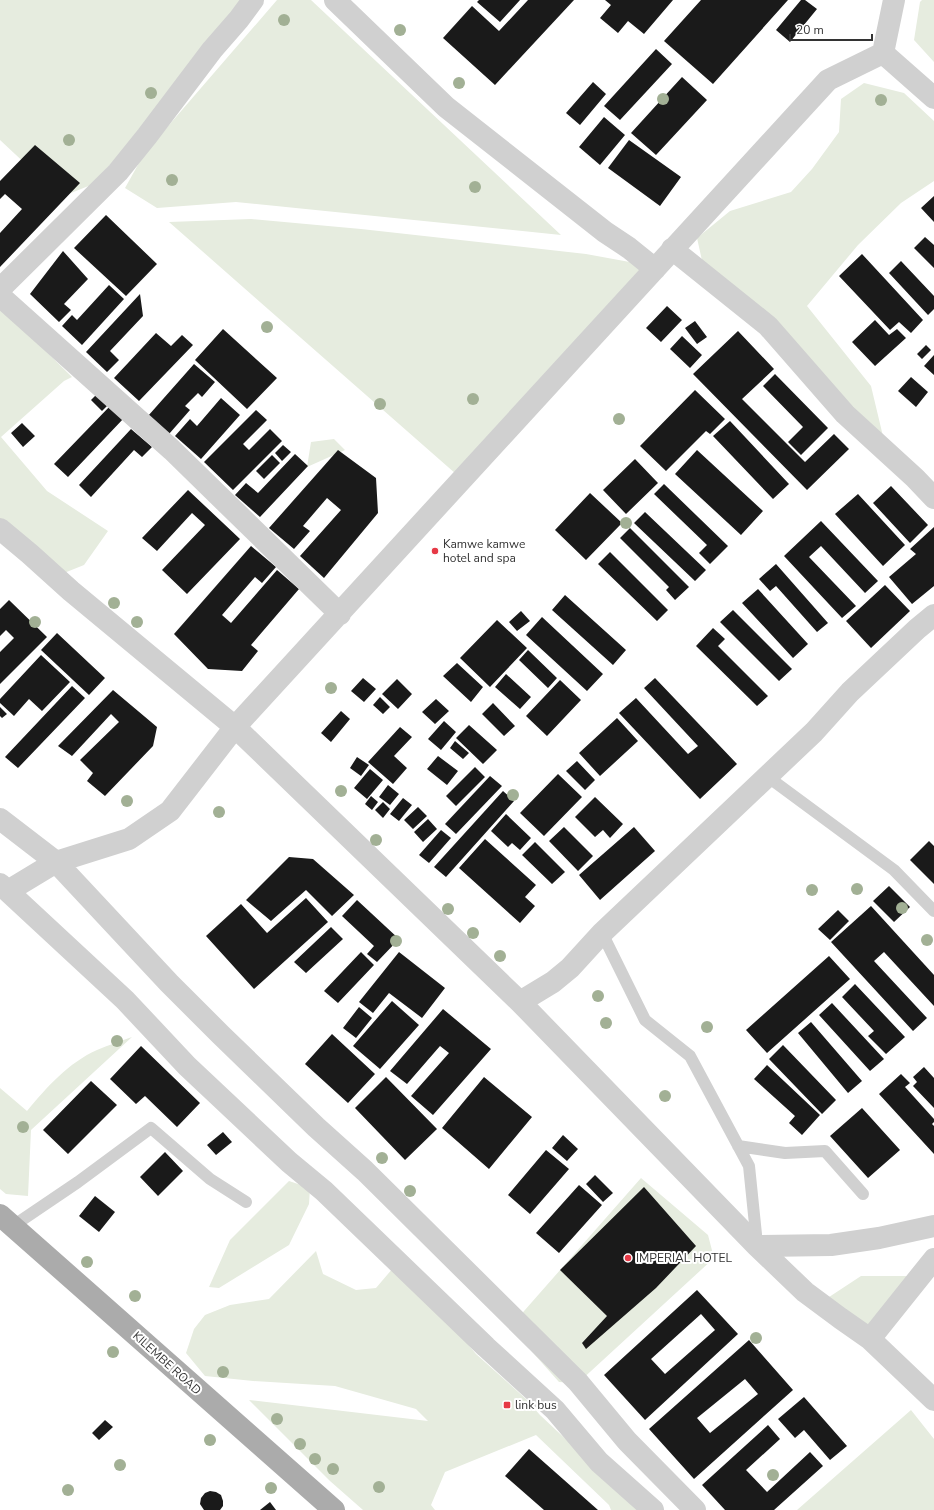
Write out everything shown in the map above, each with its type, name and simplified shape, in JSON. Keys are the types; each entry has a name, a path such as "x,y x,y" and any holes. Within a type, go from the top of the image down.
{"main road":[{"name":"KILEMBE ROAD","path":"6,1221 334,1510"}],"street":[{"path":"0,289 118,172 212,50 239,19 253,0"},
{"path":"335,0 446,107 605,232 655,268"},
{"path":"883,53 894,0"},
{"path":"883,53 934,98"},
{"path":"653,1510 599,1462 555,1410 486,1347 324,1190 283,1157 187,1066 125,1000 4,888 56,862 130,840 170,811 235,728 828,80 883,53"},
{"path":"672,249 768,326 845,414 915,478 934,498"},
{"path":"0,296 172,450 340,614"},
{"path":"0,529 71,591 235,728 520,1002 757,1246 805,1292 870,1338 934,1400"},
{"path":"520,1002 553,982 570,968 602,933 814,732 850,692 934,615"},
{"path":"0,820 56,862 169,983 221,1035 316,1127 365,1171 578,1382 627,1441 695,1510"},
{"path":"757,1246 831,1245 879,1238 934,1226"},
{"path":"870,1338 934,1259"}],"lane":[{"path":"768,777 894,870 934,911"},
{"path":"602,933 645,1020 690,1056 749,1166 757,1246"},
{"path":"6,1221 72,1186 152,1128 210,1179 246,1202"},
{"path":"738,1146 785,1153 825,1151 863,1194"}],"shaded area":[{"path":"0,0 257,0 201,68 91,185 61,197 0,140"},
{"path":"277,0 311,0 561,235 236,202 157,208 125,188 144,154"},
{"path":"922,0 934,0 934,62 914,40 920,2"},
{"path":"864,83 904,93 934,121 934,181 901,203 858,245 807,306 871,386 887,453 707,283 697,238 730,211 791,192 812,169 839,132 841,99"},
{"path":"251,219 361,229 586,254 646,265 456,474 169,222"},
{"path":"0,306 72,377 64,381 1,437 47,491 108,531 84,565 59,575 0,538"},
{"path":"334,439 345,450 307,467 311,442"},
{"path":"132,1037 31,1130 28,1196 6,1194 0,1189 0,1088 27,1111 59,1076 86,1055"},
{"path":"641,1178 708,1235 714,1258 578,1383 559,1382 510,1327"},
{"path":"289,1181 310,1188 309,1204 289,1245 219,1288 209,1287 230,1240"},
{"path":"316,1251 323,1274 356,1290 376,1288 399,1261 476,1354 526,1399 540,1415 641,1510 611,1510 609,1505 536,1435 445,1472 431,1505 435,1510 363,1510 330,1481 249,1400 428,1421 416,1409 335,1386 253,1381 205,1376 186,1353 194,1329 205,1315 230,1305 269,1299"},
{"path":"861,1276 916,1276 880,1340 823,1301"},
{"path":"911,1410 934,1439 934,1510 797,1510"}],"building":[{"path":"479,0 520,0 500,22 477,2"},
{"path":"528,0 574,0 495,85 443,38 472,6 499,31"},
{"path":"605,0 673,0 644,34 628,21 618,33 600,18 611,5"},
{"path":"701,0 788,0 713,84 664,41"},
{"path":"801,0 805,0 817,9 790,42 776,30"},
{"path":"656,49 672,64 620,120 604,106"},
{"path":"682,77 707,100 656,155 631,133"},
{"path":"593,82 606,94 580,125 566,113"},
{"path":"604,117 625,135 600,165 579,147"},
{"path":"629,140 681,177 660,206 608,168"},
{"path":"35,145 80,183 0,267 0,233 22,209 5,194 0,199 0,181"},
{"path":"934,196 934,222 921,208"},
{"path":"106,215 157,264 126,296 74,248"},
{"path":"925,237 934,245 934,268 914,248"},
{"path":"63,251 88,279 64,304 71,310 59,322 30,294"},
{"path":"862,254 923,320 911,333 899,322 890,330 839,276"},
{"path":"901,261 934,296 934,309 928,315 889,273"},
{"path":"109,285 124,299 82,345 62,326 72,315 77,320"},
{"path":"140,294 143,316 110,351 119,360 107,372 86,352"},
{"path":"667,306 682,320 661,342 646,328"},
{"path":"875,320 889,335 897,329 906,338 875,366 852,342"},
{"path":"695,321 707,337 697,344 685,328"},
{"path":"223,329 277,378 247,409 195,360"},
{"path":"738,331 774,369 742,399 805,462 834,434 849,449 807,490 693,374"},
{"path":"156,333 171,346 182,335 193,345 139,401 114,378"},
{"path":"682,336 702,355 690,368 670,349"},
{"path":"926,345 931,350 922,359 917,354"},
{"path":"934,355 934,375 924,366"},
{"path":"194,364 215,382 202,397 198,393 185,406 190,410 169,434 148,416"},
{"path":"775,374 828,428 801,455 788,442 803,427 763,386"},
{"path":"911,377 928,392 916,407 898,391"},
{"path":"695,390 725,419 710,434 706,431 666,471 640,446"},
{"path":"99,392 110,403 102,411 91,400"},
{"path":"221,398 240,415 201,459 175,436 190,419 197,426"},
{"path":"111,405 124,418 68,477 54,464"},
{"path":"256,410 267,420 243,444 249,450 270,429 282,441 233,490 204,462"},
{"path":"730,421 789,484 773,499 713,436"},
{"path":"22,423 35,436 23,447 11,433"},
{"path":"131,429 152,447 142,457 134,450 91,497 79,485"},
{"path":"283,445 291,452 282,461 275,453"},
{"path":"338,450 376,478 378,513 324,578 300,556 341,510 327,498 303,526 310,531 294,549 269,528"},
{"path":"697,450 763,511 741,535 675,474"},
{"path":"295,454 308,466 260,517 235,495 246,483 258,493"},
{"path":"272,455 280,463 264,479 256,471"},
{"path":"635,459 658,483 626,514 603,490"},
{"path":"664,484 728,546 710,564 699,553 707,545 654,494"},
{"path":"891,486 928,525 910,543 873,503"},
{"path":"188,490 240,539 187,594 162,570 205,525 192,513 157,551 142,538"},
{"path":"590,493 622,523 586,560 555,530"},
{"path":"858,494 905,545 883,566 835,514"},
{"path":"645,512 706,570 695,581 634,523"},
{"path":"821,521 878,581 865,593 821,546 809,557 856,606 842,618 784,556"},
{"path":"934,527 934,586 912,604 889,577 916,554 910,549"},
{"path":"630,528 689,587 675,600 666,590 669,587 620,538"},
{"path":"251,546 276,567 262,583 255,577 222,615 231,623 277,570 299,589 251,645 258,651 242,671 208,669 174,634"},
{"path":"610,552 668,610 657,621 598,564"},
{"path":"776,564 828,623 817,632 776,586 770,591 759,579"},
{"path":"885,585 910,611 871,648 846,621"},
{"path":"758,589 808,644 793,658 742,603"},
{"path":"565,595 626,650 613,665 552,610"},
{"path":"9,600 47,637 0,684 0,652 14,638 6,630 0,636 0,609"},
{"path":"733,610 792,669 779,681 720,622"},
{"path":"521,611 530,621 517,631 509,622"},
{"path":"542,617 603,674 587,691 526,635"},
{"path":"497,620 527,648 490,687 460,658"},
{"path":"713,628 725,639 718,646 768,696 757,706 696,646"},
{"path":"57,633 105,678 89,695 41,650"},
{"path":"528,650 557,678 548,688 519,660"},
{"path":"41,655 70,682 42,711 29,699 14,716 0,703 0,699"},
{"path":"457,663 483,687 471,702 443,676"},
{"path":"506,674 531,697 520,709 495,687"},
{"path":"363,678 376,689 364,702 351,691"},
{"path":"655,678 737,764 700,799 619,713 636,698 688,754 698,746 644,688"},
{"path":"397,679 412,694 398,709 382,694"},
{"path":"560,680 581,700 547,736 526,716"},
{"path":"72,686 85,698 18,768 5,757"},
{"path":"113,690 157,727 153,746 105,796 87,781 93,773 80,760 119,722 111,714 72,756 58,746"},
{"path":"380,697 390,707 383,714 373,705"},
{"path":"436,699 449,711 435,724 422,712"},
{"path":"493,703 515,726 504,736 482,714"},
{"path":"0,707 7,714 2,718 0,716"},
{"path":"341,711 350,719 331,742 321,733"},
{"path":"617,718 638,741 600,776 579,753"},
{"path":"444,721 456,732 441,750 428,739"},
{"path":"469,725 497,750 483,764 456,738"},
{"path":"400,727 412,737 394,756 407,768 393,784 368,762"},
{"path":"455,741 469,753 463,759 450,748"},
{"path":"438,756 458,771 447,785 427,769"},
{"path":"357,757 369,765 361,776 350,768"},
{"path":"577,761 595,780 585,790 566,771"},
{"path":"475,767 485,777 456,806 446,796"},
{"path":"370,769 383,780 367,799 354,788"},
{"path":"558,774 582,797 544,836 520,813"},
{"path":"490,776 502,786 456,834 445,824"},
{"path":"388,785 399,794 390,805 379,797"},
{"path":"503,791 514,801 446,877 434,867"},
{"path":"371,796 378,802 372,810 365,804"},
{"path":"595,797 623,824 610,838 603,830 595,837 575,817"},
{"path":"403,798 412,805 399,821 390,814"},
{"path":"383,802 390,809 383,818 375,810"},
{"path":"418,807 427,816 413,829 404,820"},
{"path":"506,814 531,838 520,850 512,843 508,847 491,831"},
{"path":"428,819 437,829 423,842 414,832"},
{"path":"564,827 593,856 578,871 549,841"},
{"path":"634,827 655,851 600,900 579,875"},
{"path":"441,830 451,838 429,863 419,855"},
{"path":"485,839 536,885 525,897 535,906 520,923 459,868"},
{"path":"929,841 934,846 934,884 910,860"},
{"path":"535,842 565,872 552,884 522,855"},
{"path":"289,857 313,859 354,895 332,916 306,890 271,921 246,900"},
{"path":"889,886 910,907 894,922 873,901"},
{"path":"306,898 328,922 254,989 206,936 241,904 267,933"},
{"path":"357,900 399,939 377,962 367,954 374,946 342,916"},
{"path":"871,906 934,975 934,1006 884,952 874,961 927,1018 913,1031 831,942"},
{"path":"838,910 849,921 830,940 818,929"},
{"path":"331,927 343,939 306,973 294,962"},
{"path":"361,952 374,965 338,1003 324,991"},
{"path":"399,952 445,988 422,1018 389,993 373,1013 359,1002"},
{"path":"829,956 850,979 767,1053 746,1030"},
{"path":"855,984 905,1037 886,1054 868,1036 874,1031 842,997"},
{"path":"392,1001 419,1025 380,1069 353,1046"},
{"path":"832,1003 884,1059 870,1071 819,1015"},
{"path":"359,1007 372,1018 356,1038 343,1028"},
{"path":"443,1009 491,1049 433,1115 411,1096 449,1053 440,1046 407,1084 390,1071"},
{"path":"811,1022 862,1081 848,1093 798,1033"},
{"path":"332,1034 375,1074 348,1103 305,1064"},
{"path":"783,1045 836,1100 822,1114 769,1059"},
{"path":"141,1046 200,1103 177,1127 145,1096 136,1104 110,1079"},
{"path":"767,1065 820,1115 802,1135 789,1123 795,1116 754,1079"},
{"path":"924,1067 934,1078 934,1108 913,1086 917,1082 913,1077"},
{"path":"901,1074 910,1083 905,1087 934,1119 932,1124 934,1126 934,1154 879,1094"},
{"path":"386,1077 437,1129 405,1160 355,1108"},
{"path":"484,1077 532,1117 489,1169 442,1128"},
{"path":"91,1081 117,1105 68,1154 43,1130"},
{"path":"862,1108 900,1150 868,1178 830,1136"},
{"path":"223,1132 232,1142 216,1155 207,1145"},
{"path":"563,1135 578,1149 567,1161 552,1148"},
{"path":"546,1150 569,1169 530,1214 508,1195"},
{"path":"165,1152 183,1171 158,1196 140,1177"},
{"path":"595,1175 613,1193 603,1202 586,1184"},
{"path":"579,1185 602,1205 559,1253 536,1233"},
{"name":"IMPERIAL HOTEL","path":"644,1187 696,1246 656,1288 586,1349 582,1343 607,1316 560,1270"},
{"path":"95,1196 115,1212 99,1232 79,1216"},
{"path":"697,1290 738,1334 645,1420 604,1375","holes":["701,1314 715,1330 665,1374 651,1359"]},
{"path":"749,1340 793,1390 694,1479 649,1429","holes":["745,1379 758,1394 710,1433 697,1418"]},
{"path":"804,1397 847,1446 830,1460 804,1430 795,1438 778,1419"},
{"path":"105,1420 113,1427 99,1440 92,1433"},
{"path":"768,1425 780,1439 746,1470 767,1492 810,1452 823,1466 774,1510 725,1510 702,1485"},
{"path":"529,1449 598,1510 544,1510 505,1476"},
{"path":"210,1491 221,1495 223,1506 220,1510 204,1510 200,1504 201,1498 205,1493"},
{"path":"270,1502 276,1510 260,1510"}],"place":[{"name":"Kamwe kamwe hotel and spa","path":"435,551"},
{"name":"IMPERIAL HOTEL","path":"628,1258"},
{"name":"link bus","path":"507,1405"}]}
